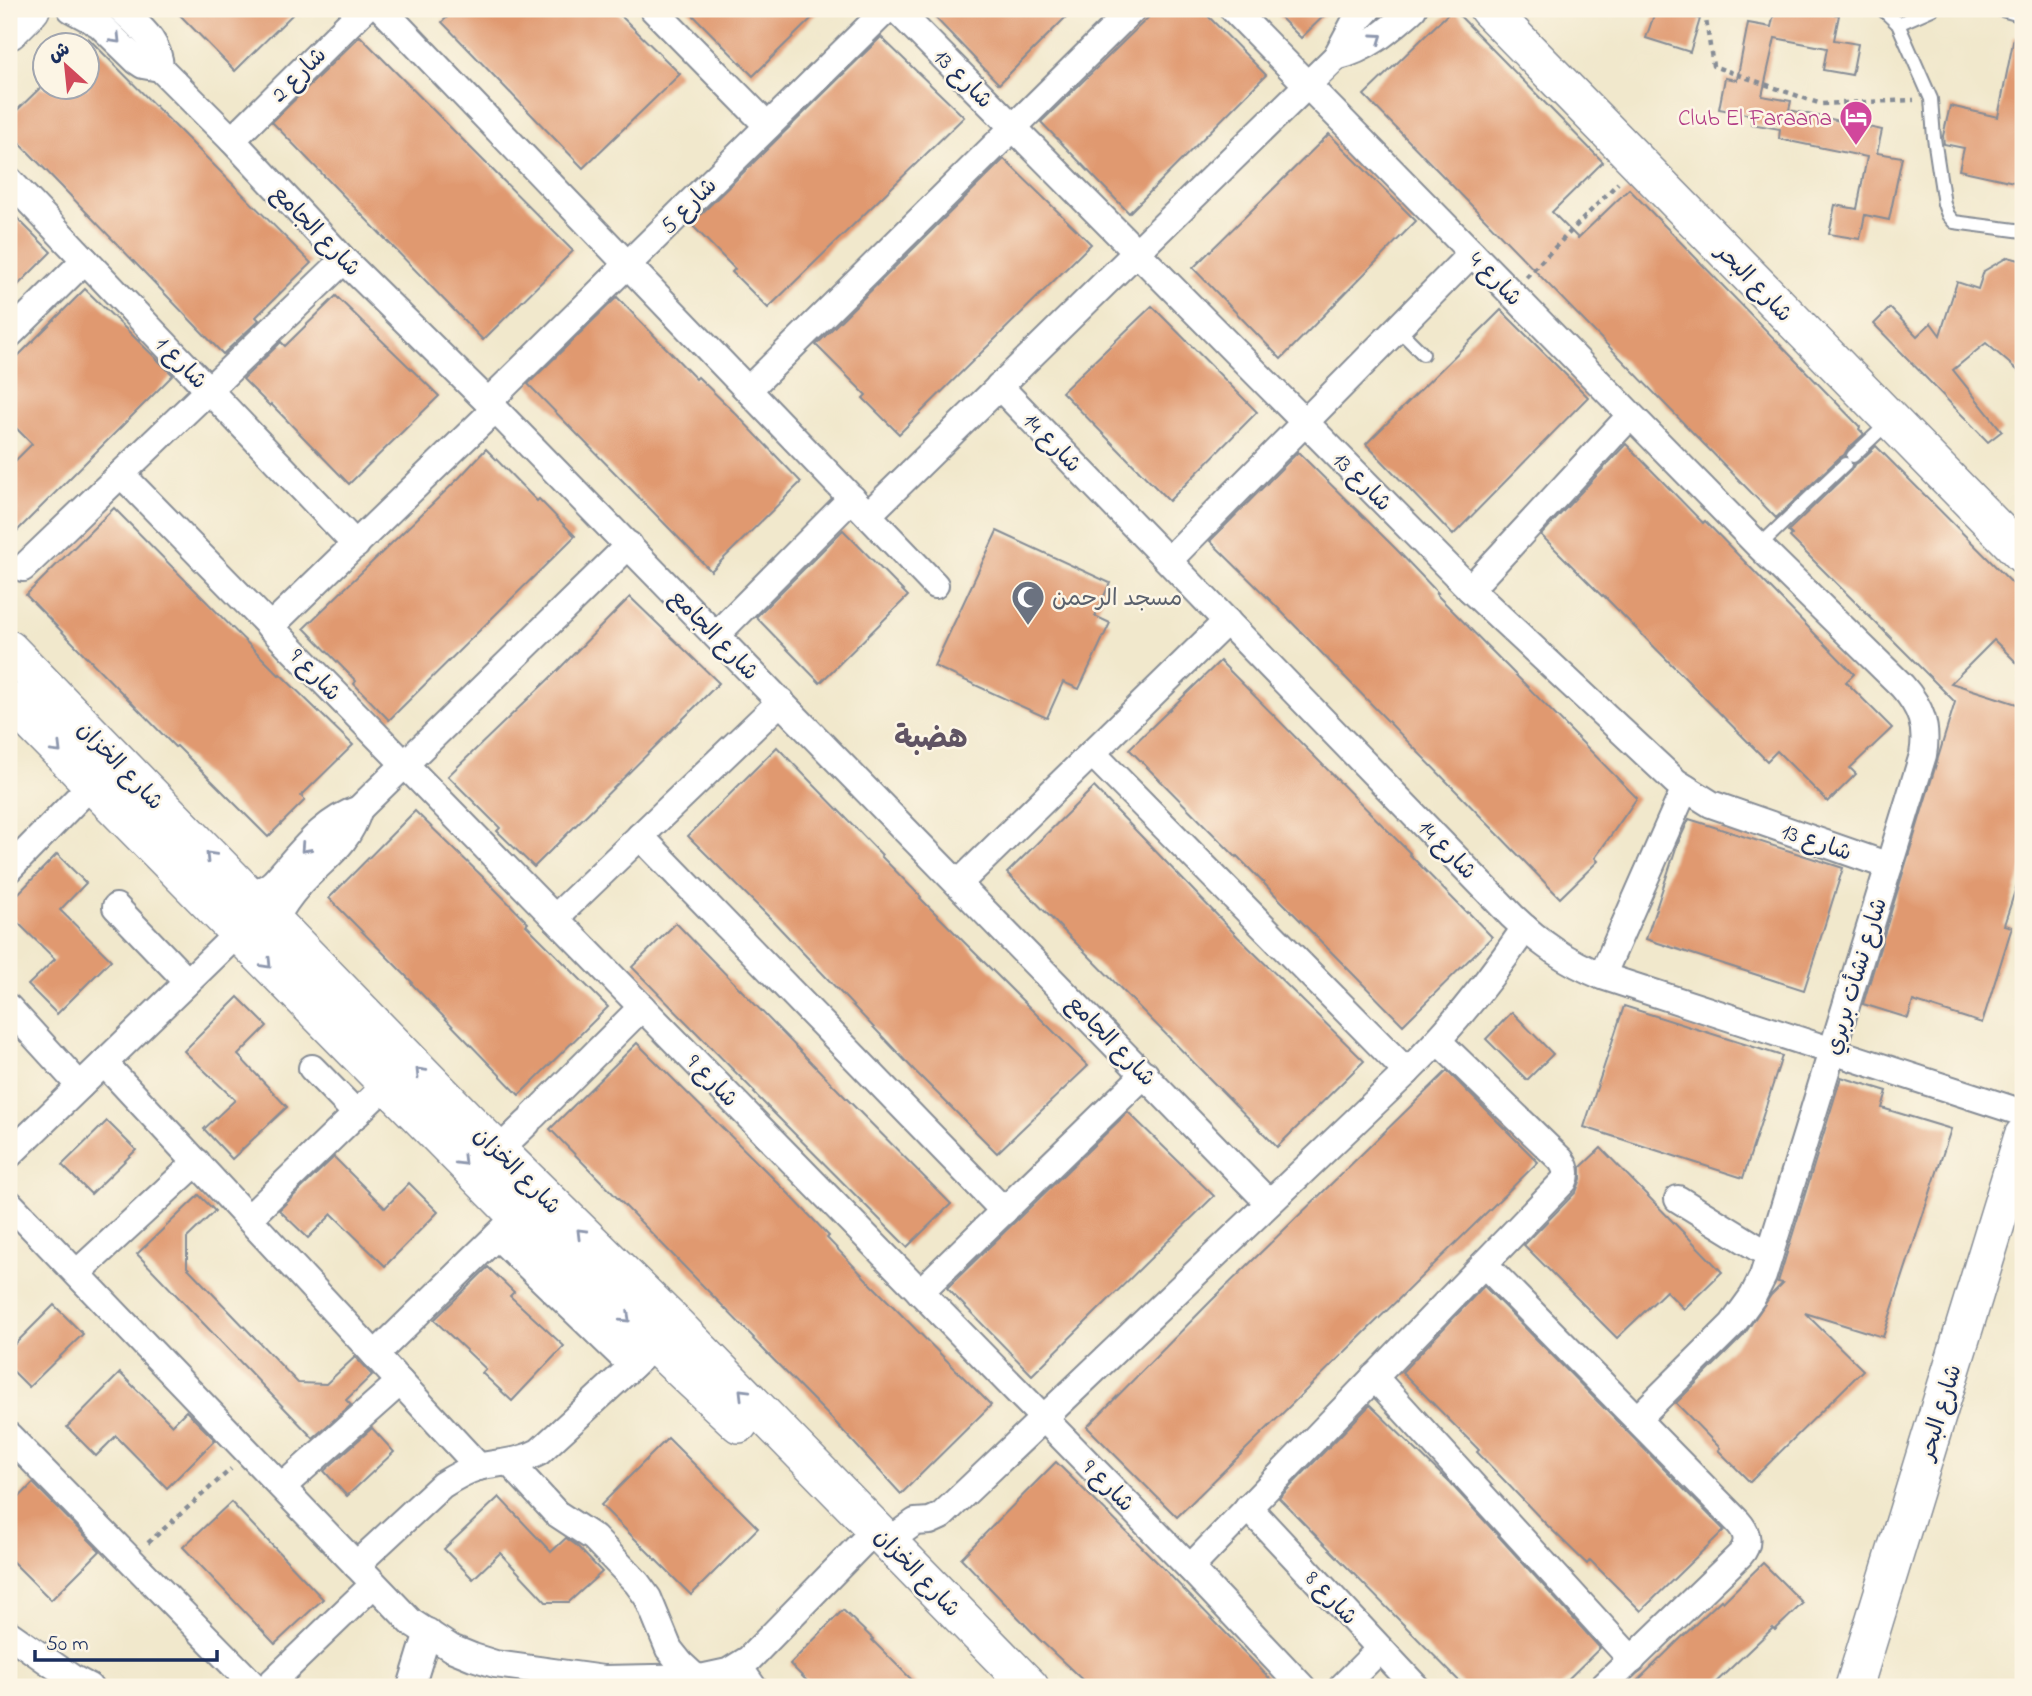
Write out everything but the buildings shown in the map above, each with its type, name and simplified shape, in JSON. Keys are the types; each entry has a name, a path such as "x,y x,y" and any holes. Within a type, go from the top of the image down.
{"main road":[{"path":"9,31 32,9"},
{"name":"شارع البحر","path":"1488,9 2023,555"},
{"name":"شارع الخزان","path":"9,649 498,1151 654,1345"},
{"name":"شارع الخزان","path":"9,701 386,1085 507,1226 654,1345 876,1541 1030,1687"},
{"name":"شارع البحر","path":"1854,1687 2023,1136"},
{"name":"شارع الخزان","path":"876,1541 998,1687"}],"street":[{"name":"شارع الجامع","path":"71,9 99,24 136,61 160,68 232,140 344,260 629,545 1269,1203"},
{"name":"شارع الجامع","path":"121,9 157,48 160,68"},
{"name":"شارع 2","path":"232,140 364,9"},
{"path":"382,9 935,585"},
{"path":"653,9 768,126"},
{"name":"شارع 5","path":"271,627 356,545 628,264 887,9"},
{"name":"شارع 13","path":"896,9 1470,589 1685,788 1711,804 1889,866"},
{"path":"748,390 1133,9"},
{"name":"شارع 4","path":"1233,9 1759,546"},
{"path":"716,635 999,386 1336,57 1353,25 1368,9"},
{"path":"1336,57 1374,42 1413,9"},
{"name":"شارع 1","path":"9,180 356,545"},
{"path":"1169,560 1472,254"},
{"path":"9,335 85,260"},
{"path":"23,568 344,260"},
{"name":"شارع 14","path":"999,386 1525,928 1553,952 1602,976 2023,1113"},
{"path":"1470,589 1630,416"},
{"name":"شارع 9","path":"121,474 1190,1568 1302,1687"},
{"path":"243,890 259,891 266,888 320,831 342,816 359,809 629,545"},
{"name":"شارع نشأت بربري","path":"1637,1419 1732,1325 1744,1311 1763,1276 1926,741 1925,726 1912,697 1759,546"},
{"path":"959,883 1227,621"},
{"path":"555,918 781,701"},
{"path":"1092,753 1407,1072"},
{"path":"9,869 92,785"},
{"path":"1602,976 1685,788"},
{"path":"274,921 299,884 343,842 359,809"},
{"path":"640,836 1004,1211"},
{"path":"117,907 187,981"},
{"path":"9,1203 411,1622 451,1648 495,1664 603,1679 746,1677 876,1541 912,1523 930,1521 941,1516 1407,1072 1473,1000 1525,928"},
{"path":"9,1154 237,934"},
{"path":"498,1151 642,1007"},
{"path":"9,1008 80,1086"},
{"path":"1190,1568 1564,1181 1566,1172 1560,1160 1438,1041"},
{"path":"104,1063 479,1467"},
{"path":"312,1068 357,1114"},
{"path":"920,1292 1145,1074"},
{"path":"249,1218 386,1085"},
{"path":"77,1273 197,1162"},
{"path":"1678,1199 1769,1255"},
{"path":"375,1355 507,1226"},
{"path":"1484,1264 1744,1528 1747,1543 1745,1550 1603,1687"},
{"path":"267,1687 442,1485 479,1467 520,1461 539,1452 654,1345"},
{"path":"1374,1377 1632,1660"},
{"path":"282,1487 400,1382"},
{"path":"11,1443 255,1687"},
{"path":"509,1463 556,1513 606,1548 648,1598 669,1649 694,1676"},
{"name":"شارع 8","path":"1248,1507 1416,1687"},
{"path":"411,1687 428,1632"},
{"path":"9,1634 89,1687"},
{"path":"1342,1687 1380,1648"}],"lane":[{"path":"1882,9 1899,24 1931,99 1938,171 1948,215 1954,222 2023,231"},
{"path":"1899,24 1932,9"},
{"path":"1999,9 2023,16"},
{"path":"1398,329 1423,354"},
{"path":"1759,546 1891,420"}],"path":[{"path":"1715,9 1705,13 1713,66 1821,104 1931,99"},
{"path":"1511,293 1638,163"},
{"path":"129,1559 248,1454"}],"place":[{"name":"Club El Faraana","path":"1856,147"},
{"name":"مسجد الرحمن","path":"1028,627"}],"district":[{"name":"هضبة","path":"931,737"}]}
